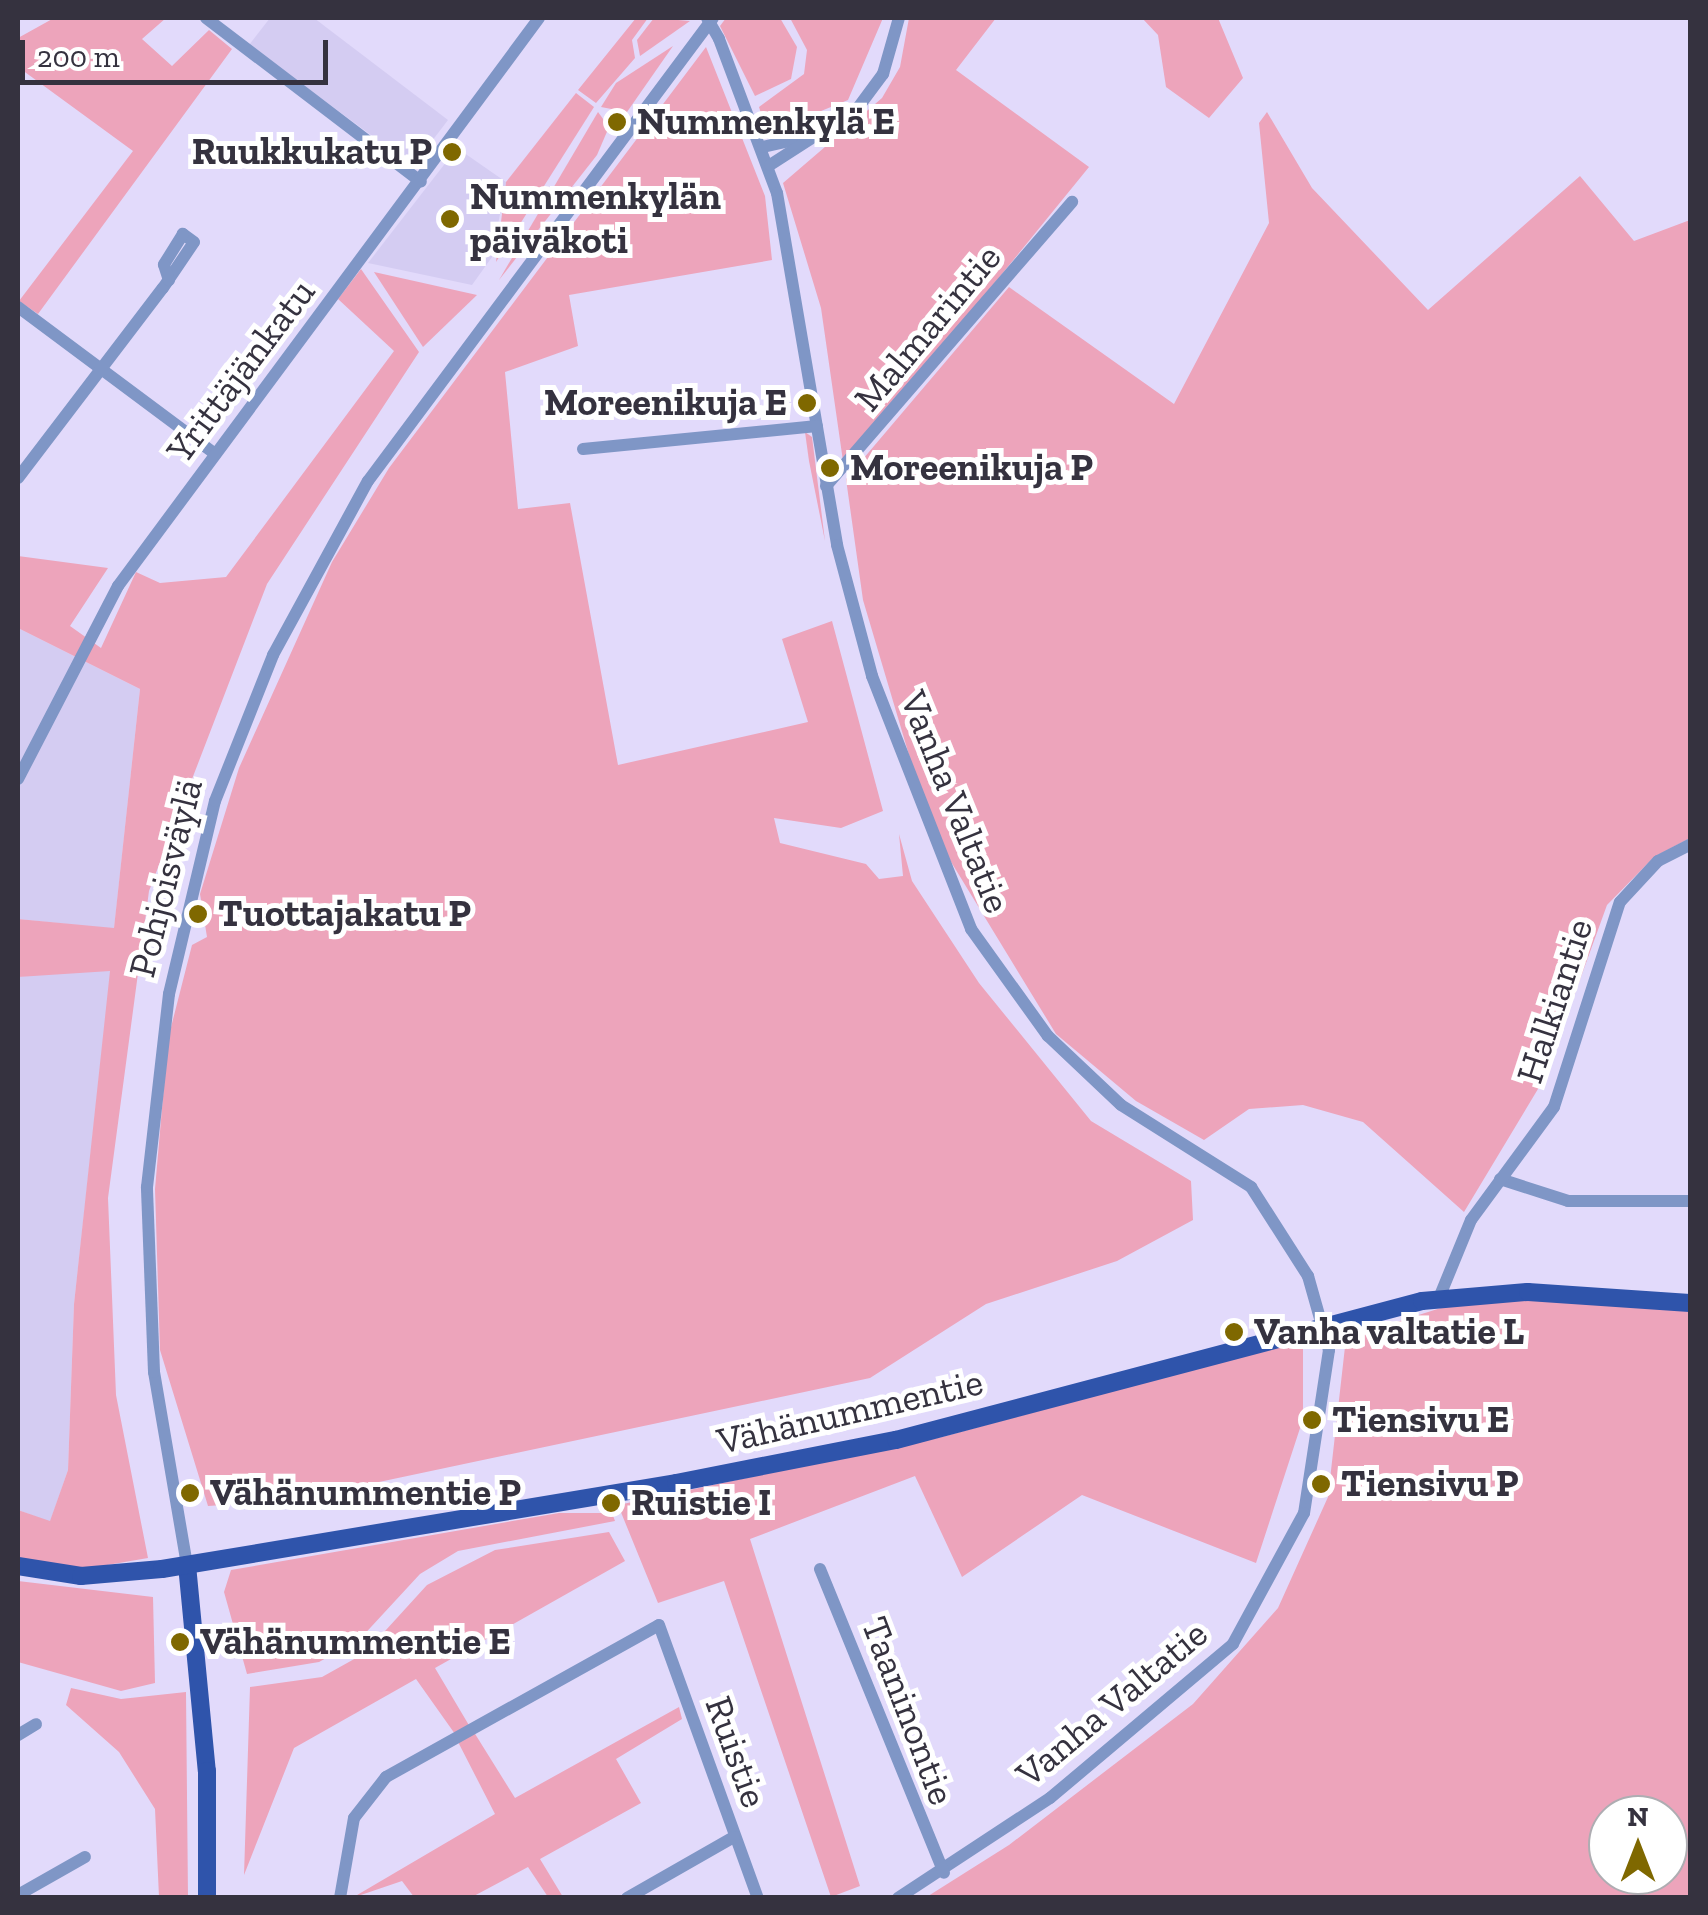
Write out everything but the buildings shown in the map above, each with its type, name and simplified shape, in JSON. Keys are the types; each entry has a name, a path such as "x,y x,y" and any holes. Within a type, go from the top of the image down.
{"main road":[{"name":"Vähänummentie","path":"18,1566 81,1576 187,1564 896,1440 1324,1323 1439,1298 1528,1292 1690,1303"},
{"name":"Pohjoisväylä","path":"187,1564 207,1771 207,1898"}],"street":[{"path":"206,18 421,182"},
{"name":"Yrittäjänkatu","path":"18,778 88,634 215,454 421,182 538,18"},
{"name":"Vanha Valtatie","path":"710,18 770,165 826,486 872,676 971,929 1048,1036 1121,1105 1250,1186 1286,1231 1324,1323 1326,1399 1312,1484 1289,1552 1233,1644 1179,1698 944,1873 898,1898"},
{"name":"Pohjoisväylä","path":"187,1564 154,1372 147,1187 169,994 214,801 273,654 368,480 710,18"},
{"path":"770,165 840,124 883,74 899,18"},
{"path":"763,147 840,124"},
{"name":"Malmarintie","path":"826,486 1072,202"},
{"path":"18,478 98,367 169,280"},
{"path":"18,307 215,454"},
{"path":"583,449 816,426"},
{"path":"18,464 32,460"},
{"name":"Halkiantie","path":"1439,1298 1500,1179 1554,1107 1620,902 1658,861 1690,845"},
{"path":"1500,1179 1568,1201 1690,1201"},
{"name":"Taaninontie","path":"820,1569 944,1873"},
{"name":"Ruistie","path":"340,1898 354,1818 386,1777 659,1625 758,1898"},
{"path":"18,1735 36,1724"},
{"path":"627,1898 734,1837"},
{"path":"18,1894 85,1857"}],"shaded area":[{"path":"54,18 166,18 142,39 172,66 209,30 232,49 38,314 19,301 133,151 18,67 18,38"},
{"path":"270,18 314,18 448,120 413,166 249,45"},
{"path":"636,18 648,18 632,40 635,58 596,103 578,90"},
{"path":"654,18 690,21 640,56 637,40"},
{"path":"726,18 780,18 797,47 791,79 755,96 720,26"},
{"path":"790,18 883,18 848,100 782,127 764,123 759,107 804,74 807,50"},
{"path":"909,18 996,18 956,70 1089,167 844,468 821,308 783,183 882,98 900,67"},
{"path":"1142,18 1218,18 1243,78 1209,118 1166,87 1158,35"},
{"path":"673,46 627,112 601,107 616,83"},
{"path":"706,47 765,196 772,260 569,295 578,346 505,372 518,509 570,503 618,765 808,722 782,639 832,621 883,811 841,828 774,818 780,843 866,864 879,879 903,876 899,834 912,881 979,983 1091,1121 1191,1181 1193,1220 1117,1261 986,1304 870,1378 294,1500 208,1506 160,1350 155,1189 168,1039 192,945 207,937 200,894 239,768 332,562 389,468"},
{"path":"576,93 594,107 496,262 506,182"},
{"path":"598,112 609,127 597,155 499,280"},
{"path":"1267,112 1312,188 1428,310 1580,176 1634,241 1690,220 1690,838 1654,857 1607,905 1544,1079 1464,1212 1363,1122 1303,1105 1249,1109 1204,1140 1136,1101 1056,1034 931,829 863,600 846,479 1009,287 1174,404 1269,223 1259,123"},
{"name":"Nummenkylän päiväkoti","path":"457,148 506,182 492,257 472,285 368,263"},
{"path":"361,269 419,352 267,584 149,891 108,1198 116,1395 148,1558 84,1569 18,1560 18,1510 50,1521 68,1470 74,1304 110,971 18,977 18,919 114,928 140,689 18,628 18,556 108,568 70,626 101,648 136,572 160,583 226,577 394,351 338,299"},
{"path":"374,272 477,295 423,347"},
{"path":"805,432 812,437 825,541 809,461"},
{"path":"18,628 140,689 114,929 19,919 18,929"},
{"path":"79,968 111,970 74,1304 68,1470 50,1522 18,1510 18,977"},
{"path":"1531,1299 1690,1309 1690,1897 925,1898 1009,1845 1193,1704 1278,1608 1328,1497 1346,1338 1447,1306"},
{"path":"1303,1339 1303,1419 1256,1563 1082,1495 962,1577 915,1476 750,1539 860,1886 831,1897 724,1581 658,1603 618,1505 942,1437"},
{"path":"559,1513 612,1513 615,1521 458,1551 420,1574 359,1640 319,1662 247,1674 224,1592 231,1570"},
{"path":"609,1532 625,1561 435,1668 470,1727 455,1734 416,1679 294,1748 244,1875 250,1687 322,1677 365,1653 427,1585 495,1550"},
{"path":"18,1581 153,1597 155,1683 121,1691 18,1662"},
{"path":"71,1688 121,1699 186,1692 188,1897 159,1897 155,1809 119,1752 66,1705"},
{"path":"679,1707 682,1719 616,1759 641,1803 540,1859 563,1897 548,1897 528,1867 472,1897 414,1897 402,1881 352,1898 495,1814 456,1738 472,1729 515,1798"}],"place":[{"name":"Nummenkylä E","path":"617,122"},
{"name":"Ruukkukatu P","path":"452,152"},
{"name":"Nummenkylän päiväkoti","path":"450,219"},
{"name":"Moreenikuja E","path":"807,403"},
{"name":"Moreenikuja P","path":"830,468"},
{"name":"Tuottajakatu P","path":"198,914"},
{"name":"Vanha valtatie L","path":"1234,1332"},
{"name":"Tiensivu E","path":"1312,1420"},
{"name":"Tiensivu P","path":"1321,1484"},
{"name":"Vähänummentie P","path":"190,1493"},
{"name":"Ruistie I","path":"611,1503"},
{"name":"Vähänummentie E","path":"180,1642"}]}
